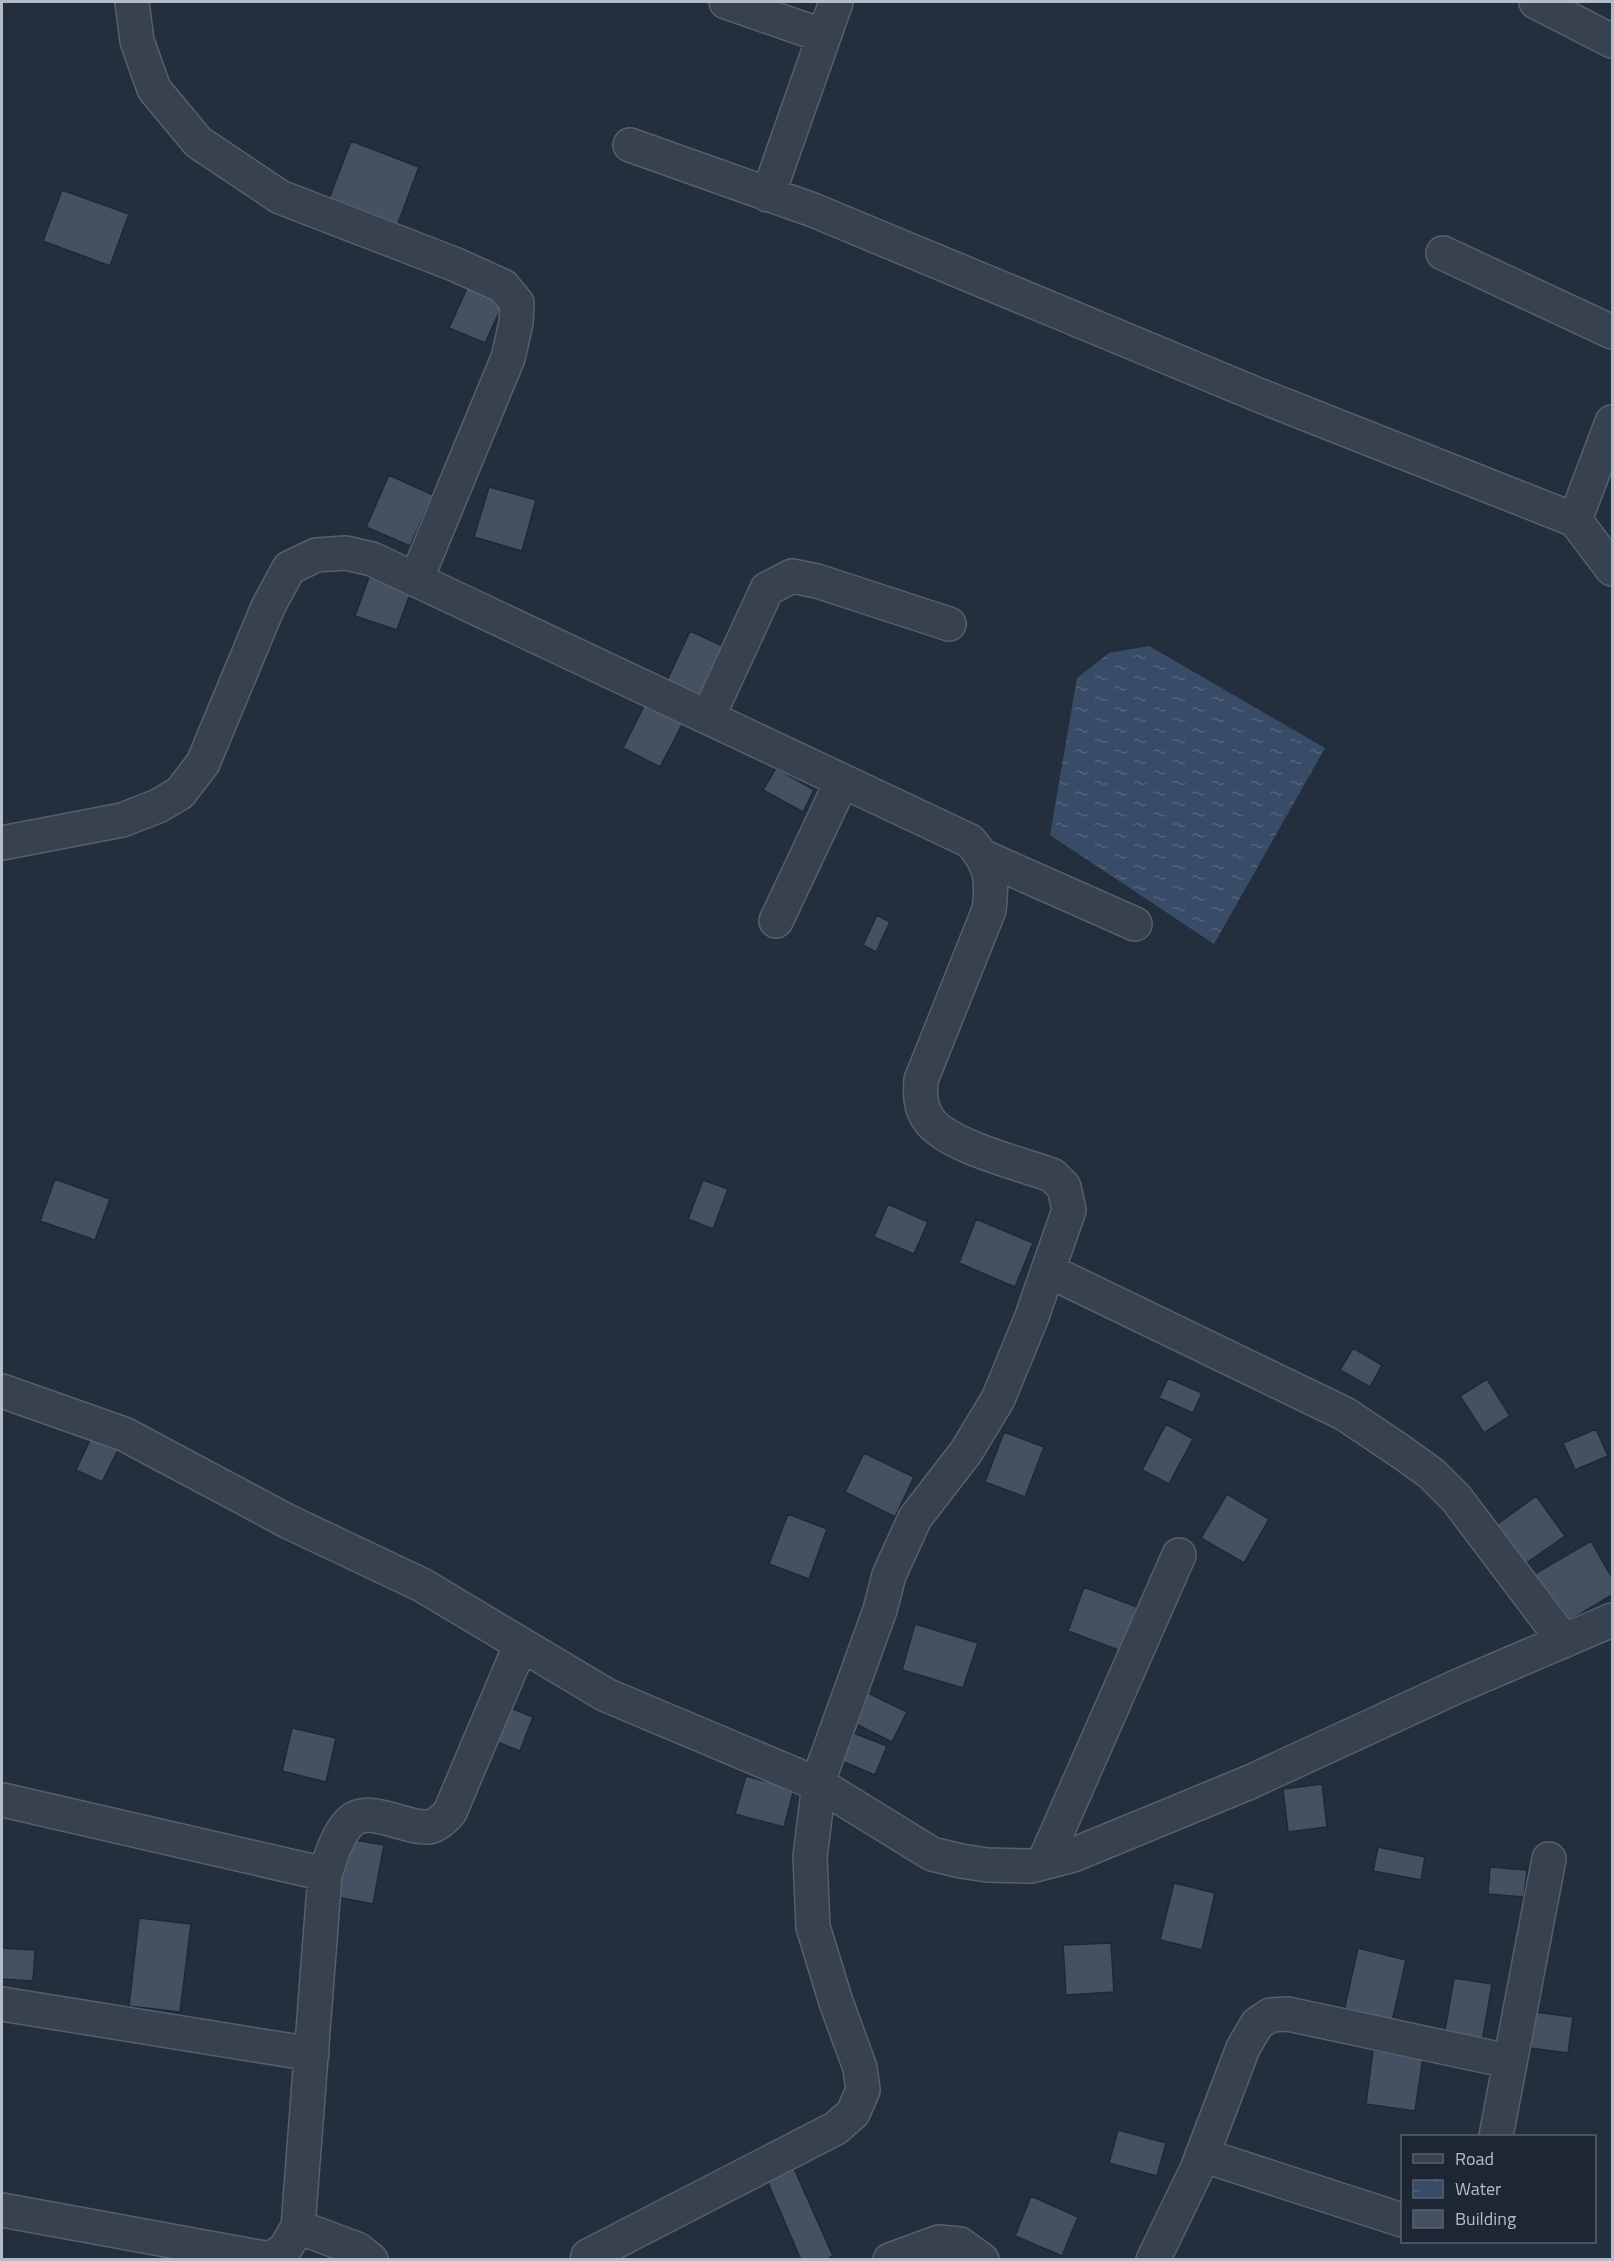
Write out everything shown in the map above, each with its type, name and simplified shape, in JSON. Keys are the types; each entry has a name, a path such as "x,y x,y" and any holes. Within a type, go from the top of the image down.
{"street":[{"path":"132,2 136,41 154,89 198,142 280,197 454,264 503,286 517,303 516,323 507,358 416,580"},
{"path":"726,2 824,36"},
{"path":"768,195 836,2"},
{"path":"1536,2 1612,41"},
{"path":"630,145 813,210 1256,394 1575,520 1612,569"},
{"path":"1443,253 1612,332"},
{"path":"1575,520 1612,422"},
{"path":"2,843 122,820 158,806 180,793 203,763 268,607 289,568 316,555 346,553 372,560 416,580 970,841 984,857 993,883 989,910 921,1080 920,1100 929,1120 950,1139 1052,1175 1064,1187 1069,1210 1049,1271 998,1399 966,1452 915,1518 893,1565 820,1785 810,1857 813,1927 836,2002 860,2068 863,2090 853,2113 836,2128 588,2256 587,2259"},
{"path":"708,717 767,589 792,576 817,580 949,624"},
{"path":"776,921 842,781"},
{"path":"984,857 1135,924"},
{"path":"1049,1271 1345,1414 1417,1463 1456,1498 1564,1641"},
{"path":"2,1391 124,1434 289,1521 422,1585 606,1695 820,1785 932,1854 987,1865 1031,1866 1073,1855 1250,1782 1458,1686 1612,1620"},
{"path":"1044,1862 1179,1555"},
{"path":"2,2210 270,2259 285,2248 298,2227 325,1874 336,1841 349,1822 362,1816 374,1816 428,1827 441,1822 450,1812 521,1644"},
{"path":"3,1800 325,1874"},
{"path":"1496,2135 1508,2061 1549,1859"},
{"path":"2,2004 312,2054"},
{"path":"1153,2259 1202,2155 1243,2048 1257,2024 1270,2015 1288,2014 1508,2061"},
{"path":"1202,2155 1401,2220"},
{"path":"298,2227 357,2249 370,2259"},
{"path":"890,2259 939,2242 960,2244 982,2259"}],"water":[{"path":"1149,646 1325,748 1214,944 1050,835 1077,678 1109,653"}],"building":[{"path":"351,141 419,167 397,226 329,199"},
{"path":"62,190 129,214 110,266 43,241"},
{"path":"468,286 504,302 485,343 449,328"},
{"path":"389,475 433,495 410,546 366,527"},
{"path":"489,487 536,500 522,551 474,537"},
{"path":"369,577 411,591 397,630 355,616"},
{"path":"690,631 725,647 700,704 664,687"},
{"path":"645,704 683,723 660,767 623,748"},
{"path":"776,768 814,790 803,812 763,790"},
{"path":"877,915 890,922 876,952 863,945"},
{"path":"55,1179 110,1199 95,1240 40,1221"},
{"path":"703,1180 728,1189 713,1229 688,1219"},
{"path":"888,1204 928,1222 914,1254 874,1237"},
{"path":"976,1219 1033,1243 1015,1287 959,1263"},
{"path":"1353,1348 1382,1365 1370,1387 1340,1370"},
{"path":"1168,1378 1202,1393 1193,1413 1159,1398"},
{"path":"1487,1379 1510,1416 1484,1433 1460,1396"},
{"path":"1166,1424 1193,1439 1169,1484 1142,1470"},
{"path":"95,1429 122,1442 102,1482 76,1470"},
{"path":"1596,1429 1608,1456 1575,1470 1563,1443"},
{"path":"1004,1432 1044,1447 1025,1497 985,1482"},
{"path":"864,1453 914,1477 895,1517 845,1492"},
{"path":"1227,1494 1269,1519 1244,1563 1201,1538"},
{"path":"1536,1496 1565,1536 1525,1564 1496,1525"},
{"path":"788,1514 827,1529 809,1579 769,1564"},
{"path":"1591,1541 1612,1578 1612,1595 1560,1626 1531,1576"},
{"path":"1084,1587 1137,1607 1121,1651 1068,1631"},
{"path":"915,1624 978,1643 963,1688 902,1670"},
{"path":"866,1692 907,1712 892,1742 852,1722"},
{"path":"498,1703 533,1717 520,1751 485,1737"},
{"path":"292,1728 336,1738 326,1782 282,1771"},
{"path":"851,1732 887,1746 875,1775 839,1760"},
{"path":"746,1776 794,1789 784,1827 735,1814"},
{"path":"1322,1784 1327,1827 1288,1832 1283,1789"},
{"path":"343,1838 384,1845 373,1904 332,1896"},
{"path":"1378,1847 1425,1857 1421,1880 1373,1871"},
{"path":"1490,1867 1527,1870 1524,1897 1488,1894"},
{"path":"1174,1883 1215,1893 1202,1950 1160,1940"},
{"path":"139,1918 191,1924 180,2012 129,2006"},
{"path":"1111,1943 1114,1992 1066,1995 1063,1945"},
{"path":"2,1948 35,1950 33,1981 2,1979"},
{"path":"1358,1948 1406,1960 1392,2022 1344,2011"},
{"path":"1454,1978 1492,1984 1482,2042 1444,2036"},
{"path":"1527,2011 1573,2017 1568,2053 1523,2047"},
{"path":"1373,2050 1423,2057 1415,2111 1366,2104"},
{"path":"1118,2130 1166,2143 1157,2176 1109,2163"},
{"path":"792,2164 833,2256 825,2260 801,2260 765,2176"},
{"path":"1031,2196 1078,2217 1062,2256 1015,2236"}]}
